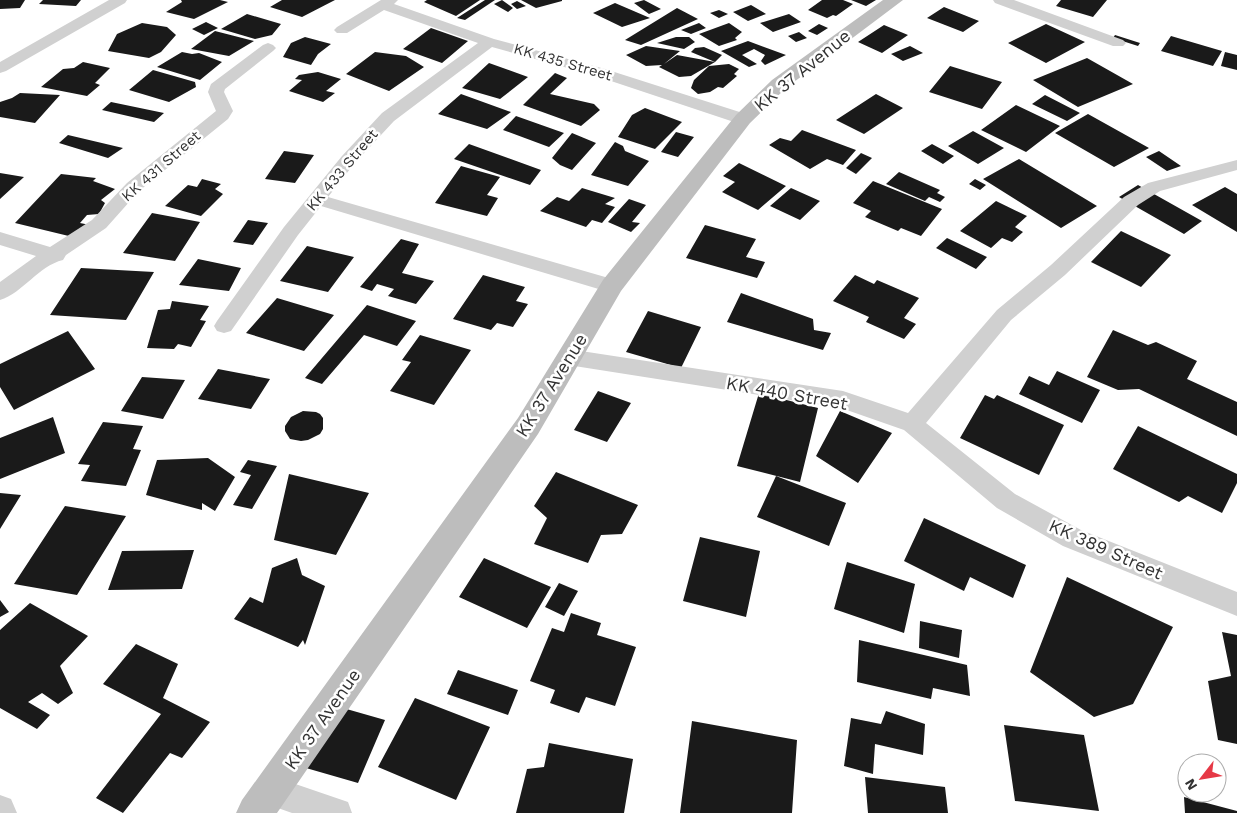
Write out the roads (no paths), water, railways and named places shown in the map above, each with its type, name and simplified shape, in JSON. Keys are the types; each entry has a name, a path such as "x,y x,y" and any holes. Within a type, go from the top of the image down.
{"main road":[{"name":"KK 37 Avenue","path":"263,802 528,426 612,286 743,119 780,84 894,0"}],"street":[{"path":"0,68 120,0"},
{"path":"1000,0 1118,44"},
{"name":"KK 435 Street","path":"342,30 387,2 489,42 599,72 743,119"},
{"name":"KK 433 Street","path":"224,326 290,231 348,160 388,117 489,42"},
{"name":"KK 431 Street","path":"0,292 27,271 56,254 99,224 133,187 222,115 225,111 216,92 217,87 268,48"},
{"path":"912,424 1004,315 1058,270 1131,201 1154,187 1237,165"},
{"path":"316,199 612,286"},
{"path":"0,238 56,254"},
{"name":"KK 440 Street","path":"568,357 843,400 912,424"},
{"name":"KK 389 Street","path":"912,424 1006,501 1072,538 1237,604"},
{"path":"263,802 337,813"}]}
